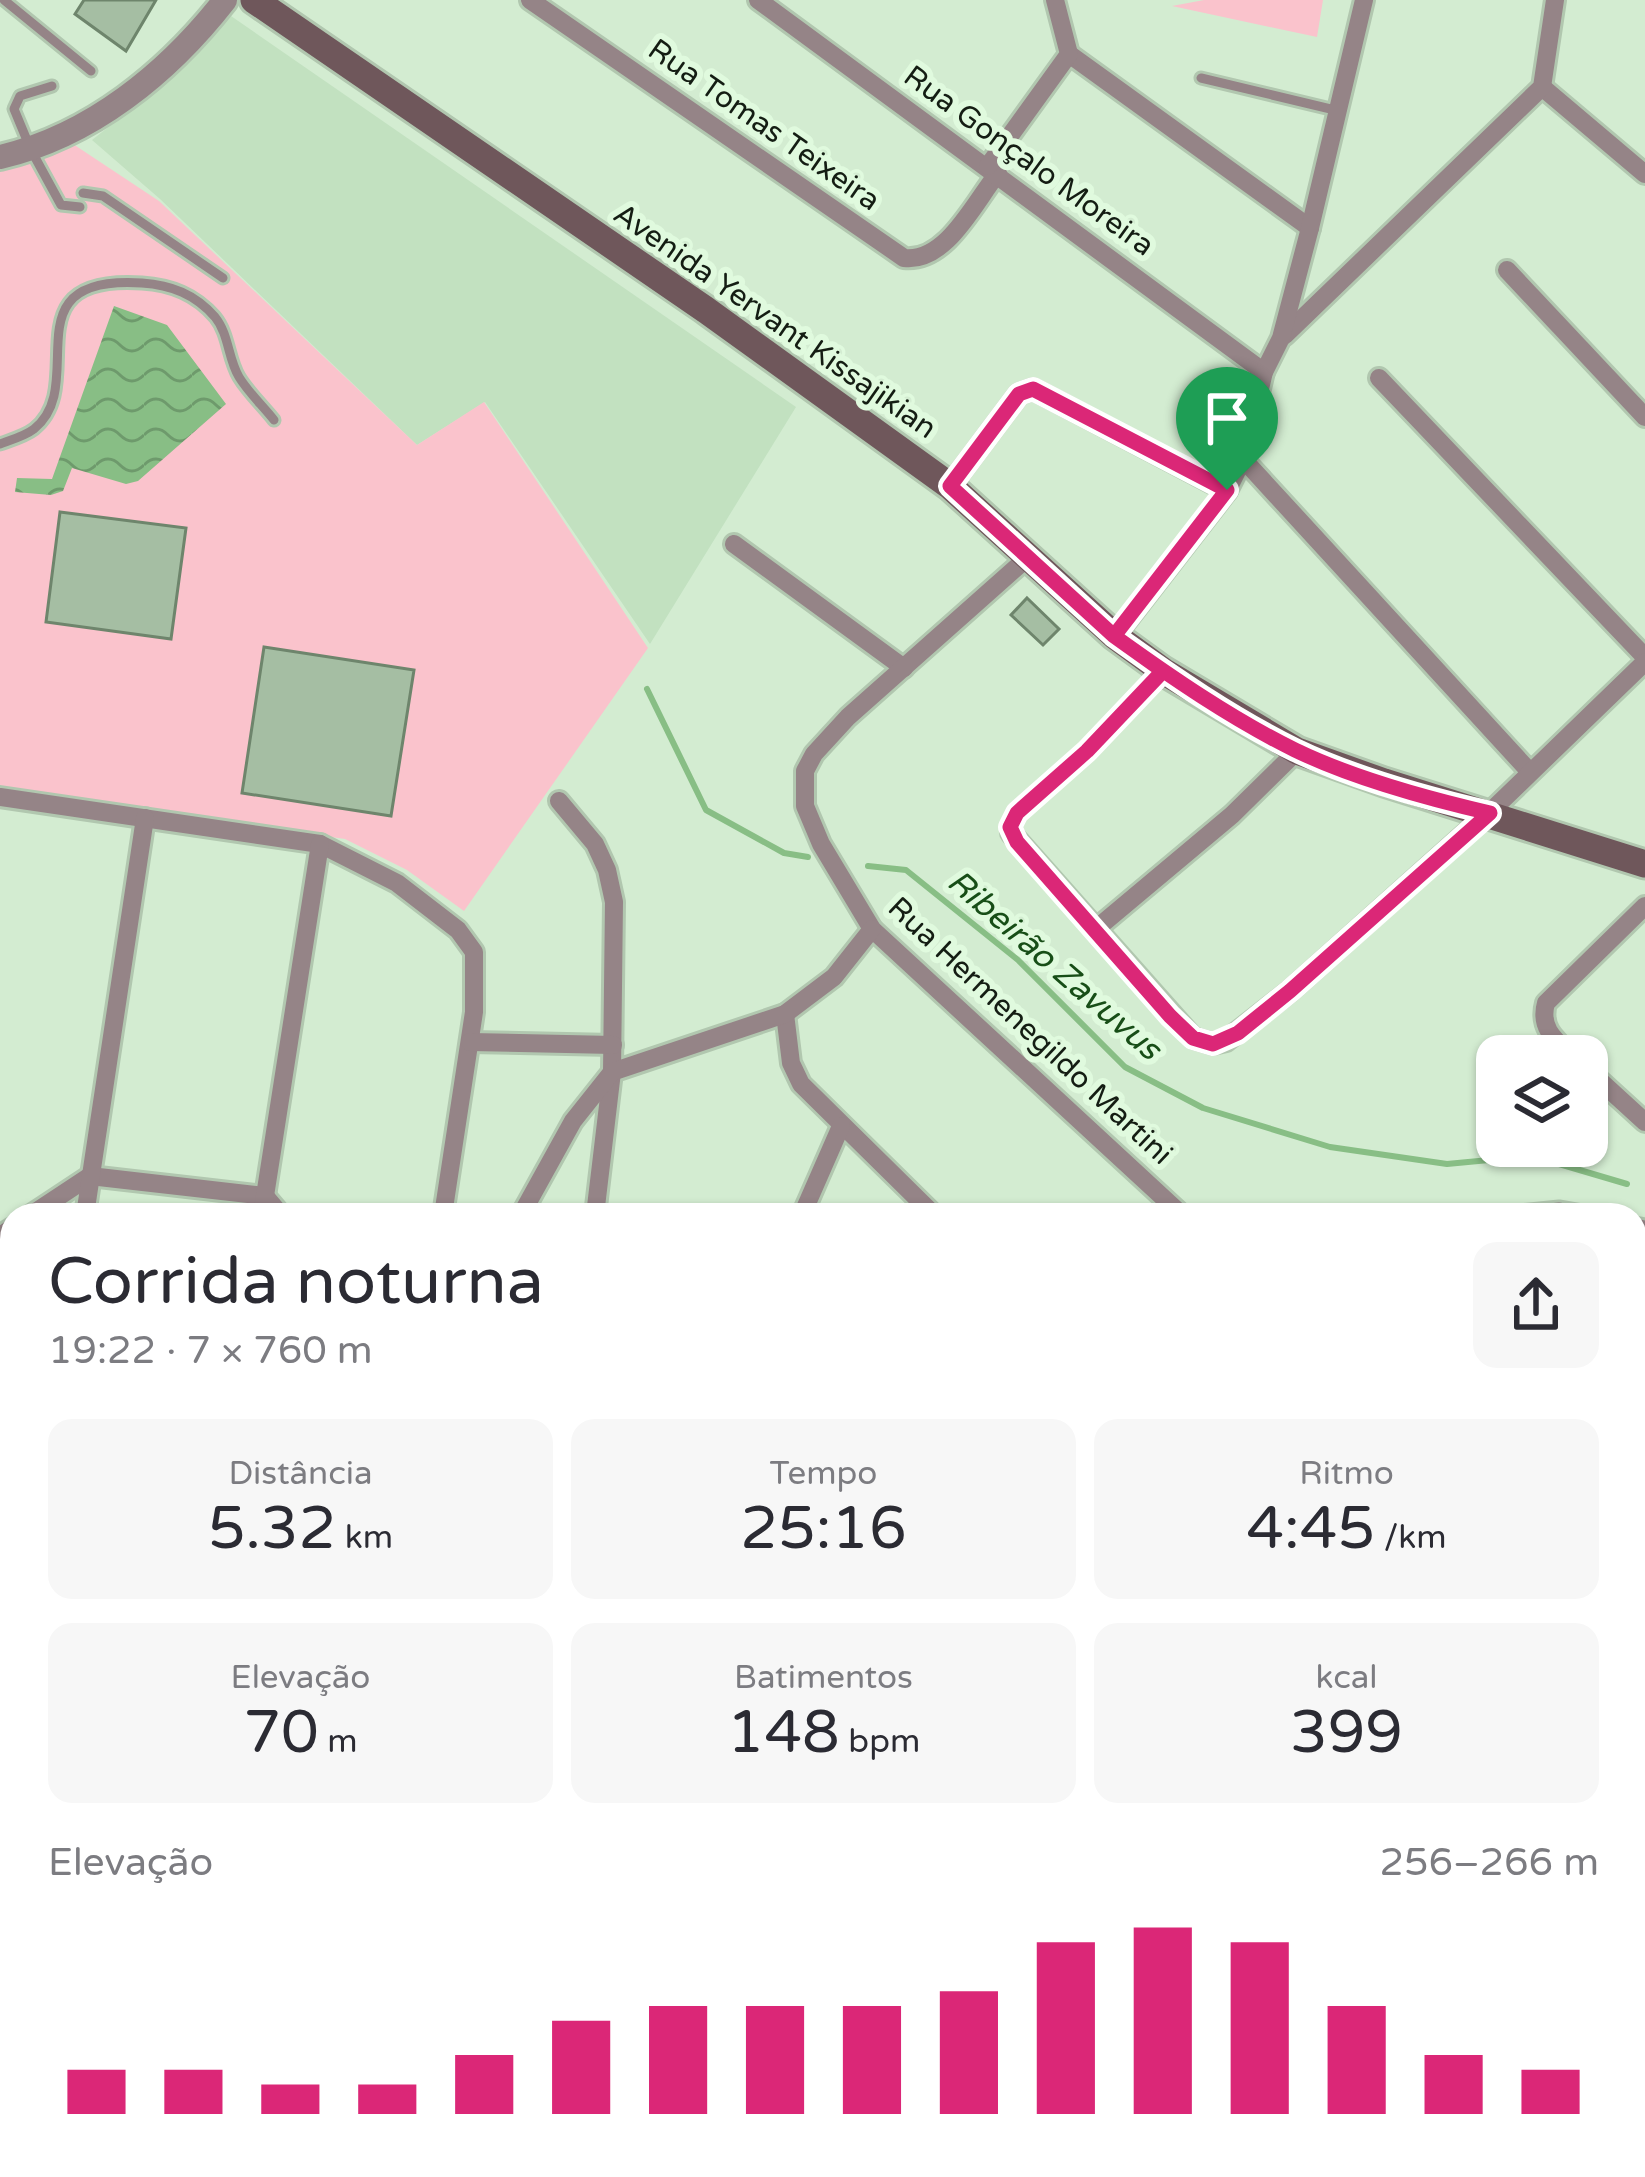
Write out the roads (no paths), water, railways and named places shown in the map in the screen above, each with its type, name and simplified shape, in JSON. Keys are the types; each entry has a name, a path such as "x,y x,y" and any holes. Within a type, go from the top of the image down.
{"main road":[{"name":"Avenida Yervant Kissajikian","path":"254,0 706,310 950,486 1114,636 1163,671 1297,751 1645,864"}],"street":[{"path":"0,157 31,150 89,124 146,83 225,0"},
{"name":"Rua Tomas Teixeira","path":"530,0 904,258 928,257 940,246 993,170"},
{"name":"Rua Gonçalo Moreira","path":"758,0 1264,373"},
{"path":"1055,0 1070,54 1310,228"},
{"path":"1114,636 1227,490 1244,459 1264,373 1281,338 1310,228 1364,0"},
{"path":"1281,338 1542,87 1555,0"},
{"path":"993,170 1070,54"},
{"path":"1542,87 1645,174"},
{"path":"1507,270 1645,417"},
{"path":"1011,833 1181,1027 1193,1038 1213,1044 1238,1033 1290,991 1490,813 1645,659 1379,378"},
{"path":"950,486 1019,394 1033,389 1227,490"},
{"path":"1244,459 1530,772"},
{"path":"734,544 904,668"},
{"name":"Rua Hermenegildo Martini","path":"1028,558 848,717 814,754 805,771 805,806 821,844 872,929 1169,1203"},
{"path":"1096,929 1232,815 1297,751"},
{"path":"0,797 320,844 398,883 467,939 474,952 476,977 445,1203"},
{"path":"559,801 595,844 614,902 612,1072 596,1203"},
{"path":"87,1203 145,818"},
{"path":"264,1203 320,844"},
{"path":"1551,1035 1543,1014 1555,992 1645,906"},
{"path":"527,1203 574,1121 612,1072 785,1014 834,977 872,929"},
{"path":"785,1014 791,1063 801,1084 921,1203"},
{"path":"470,1042 613,1045"},
{"path":"1608,1088 1645,1122"},
{"path":"807,1203 841,1126"},
{"path":"49,1203 90,1176 247,1203"}],"lane":[{"path":"4,0 91,70"},
{"path":"1201,78 1339,111"},
{"path":"52,86 10,101 61,205 80,207"},
{"path":"83,193 104,196 223,278"},
{"path":"0,444 36,428 49,410 61,318 70,301 82,290 111,283 173,286 191,296 217,319 238,376 274,420"},
{"path":"1011,833 1017,813 1087,751 1163,671"}],"water":[{"path":"114,306 167,325 226,404 138,481 126,484 72,468 63,491 51,495 15,492 17,478 52,479"}],"waterway":[{"name":"Ribeirão Zavuvus","path":"647,689 706,810 784,853 808,857"},
{"name":"Ribeirão Zavuvus","path":"868,866 906,870 1018,960 1125,1067 1203,1108 1330,1147 1447,1164 1532,1156 1627,1184"}]}
